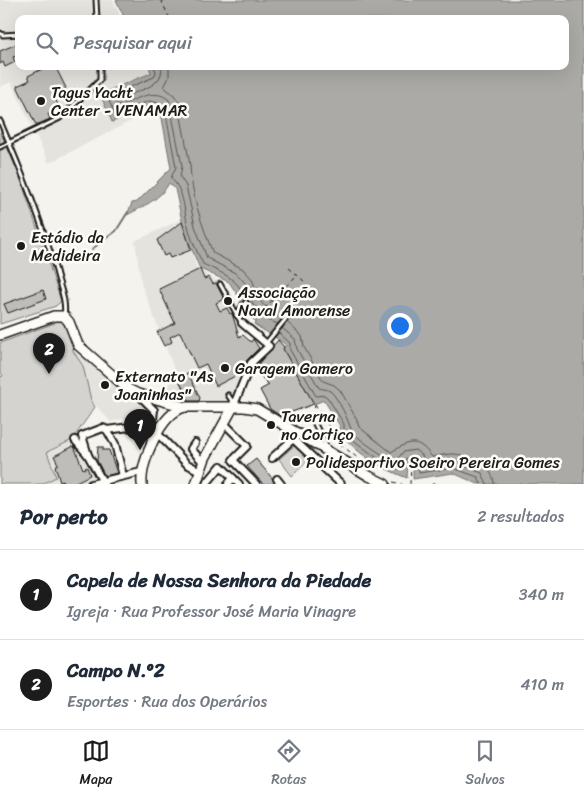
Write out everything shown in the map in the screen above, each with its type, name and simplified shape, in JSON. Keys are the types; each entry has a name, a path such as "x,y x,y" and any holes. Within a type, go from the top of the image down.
{"street":[{"path":"0,335 54,316 64,316 69,322 78,345 128,388 138,394 154,410 149,444 151,449"},
{"path":"196,484 202,467 226,424 251,363 269,346 242,323"},
{"path":"138,394 185,407 234,406 257,409 293,435 383,483"},
{"path":"156,399 161,408 164,422"},
{"path":"142,484 141,472 164,422 174,411 185,407"},
{"path":"102,482 88,455 82,436 96,430 153,424"},
{"path":"226,424 246,446 233,460 256,484"},
{"path":"107,430 115,444 123,476"},
{"path":"158,434 187,464 202,467"},
{"path":"272,458 293,435"},
{"path":"293,435 340,484"},
{"path":"74,440 88,455"},
{"path":"196,444 191,449 202,467"},
{"path":"206,484 221,466 239,484"},
{"path":"91,484 141,472"},
{"path":"228,484 233,478"}],"lane":[{"path":"96,0 97,15"},
{"path":"0,33 3,35 15,34"},
{"path":"0,147 60,118 100,80 100,70"},
{"path":"0,121 45,232 64,303 64,316"},
{"path":"220,284 242,323"},
{"path":"236,315 246,302"},
{"path":"266,342 293,310"},
{"path":"228,395 234,406"},
{"path":"313,420 326,444 328,453"}],"path":[{"path":"162,0 168,15"},
{"path":"290,268 304,281"},
{"path":"253,320 297,275"},
{"path":"313,420 315,404 339,443 368,467"},
{"path":"410,484 411,465"},
{"path":"383,483 402,484"},
{"path":"432,484 439,484"}],"shaded area":[{"path":"0,0 113,0 119,15 15,15 15,70 151,70 152,73 100,94 112,122 150,106 160,106 49,163 11,82 0,87"},
{"name":"Estádio da Medideira","path":"0,132 19,174 61,301 56,306 0,324"},
{"path":"180,220 197,268 227,287 249,324 231,339 246,368 233,405 158,398 177,376 142,286 135,241"},
{"path":"54,319 59,319 70,334 73,351 83,366 91,400 95,407 72,440 47,452 56,477 42,484 0,484 0,377 3,376 0,371 0,343 55,323"},
{"name":"Externato \"As Joaninhas\"","path":"76,350 151,410 152,413 144,420 121,419 111,422 91,400 73,351"},
{"path":"72,440 85,455 95,477 82,484 42,484 56,477 47,453"},
{"name":"Polidesportivo Soeiro Pereira Gomes","path":"295,445 310,459 292,476 279,459"}],"water":[{"path":"116,0 584,0 584,484 478,484 453,473 413,479 413,461 408,462 407,478 378,464 360,452 344,438 338,429 340,426 324,400 314,404 283,349 286,345 254,324 256,321 238,308 241,300 229,282 200,269 184,230 175,189 169,183 166,189 156,198 127,215 132,203 137,202 171,168 160,107 150,106 112,122 100,94 151,73 150,70 569,70 569,15 123,15"}],"building":[{"path":"15,45 15,56 13,57 15,62 5,67 3,62 0,64 0,51"},
{"name":"Tagus Yacht Center - VENAMAR","path":"40,70 57,70 66,88 53,94 60,109 48,114 50,119 36,125 17,86 30,80 28,76"},
{"path":"182,222 191,250 170,258 168,254 164,256 157,240"},
{"path":"200,269 204,279 209,277 213,284 216,283 224,299 216,303 220,311 227,308 230,314 232,313 239,337 243,335 251,342 253,339 259,348 247,360 241,373 216,386 206,364 197,368 180,332 170,337 172,342 164,346 157,332 175,323 159,289"},
{"path":"43,290 46,299 8,313 4,304"},
{"path":"278,340 284,347 283,349 314,404 281,416 270,409 260,390 269,385 254,369"},
{"path":"188,373 200,398 199,401 189,401 178,378"},
{"path":"74,446 83,469 87,467 90,475 72,484 65,484 63,481 60,482 55,466 58,464 54,456"},
{"path":"98,447 103,447 103,450 109,450 117,473 105,476 97,461"},
{"path":"256,459 275,484 263,484 247,466"}],"waterway":[{"path":"92,249 116,231 128,212"}],"place":[{"name":"Tagus Yacht Center - VENAMAR","path":"41,101"},
{"name":"Estádio da Medideira","path":"21,246"},
{"name":"Associação Naval Amorense","path":"228,301"},
{"name":"Garagem Gamero","path":"225,368"},
{"name":"Campo N.º2","path":"49,374"},
{"name":"Externato \"As Joaninhas\"","path":"105,385"},
{"name":"Taverna no Cortiço","path":"271,425"},
{"name":"Capela de Nossa Senhora da Piedade","path":"140,450"},
{"name":"Polidesportivo Soeiro Pereira Gomes","path":"296,462"}]}
